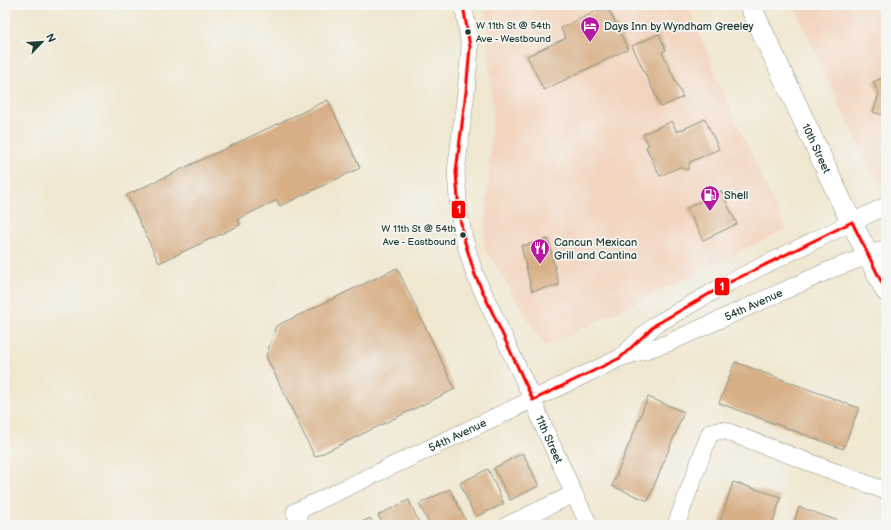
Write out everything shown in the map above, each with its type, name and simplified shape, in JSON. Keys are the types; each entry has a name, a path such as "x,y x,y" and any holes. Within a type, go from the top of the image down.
{"main road":[{"name":"10th Street","path":"750,5 852,222 877,252 886,291"}],"street":[{"name":"11th Street","path":"463,5 470,48 456,172 459,213 464,239 475,274 589,525"},
{"name":"54th Avenue","path":"620,358 655,325 730,282 886,206"},
{"name":"54th Avenue","path":"298,518 532,400 620,358 668,343 832,269 877,252"},
{"path":"676,525 710,432 723,430 886,491"},
{"path":"508,525 574,494"}],"shaded area":[{"path":"485,5 688,5 729,106 786,229 545,347 484,247 493,108"},
{"path":"793,5 886,5 886,180 883,182 868,166"}],"building":[{"name":"Days Inn by Wyndham Greeley","path":"607,6 628,49 544,90 527,56 566,38 561,28"},
{"path":"659,34 666,50 662,52 683,97 661,107 632,46"},
{"path":"886,76 886,116 873,112 879,94 873,82"},
{"path":"328,100 360,168 280,206 277,200 238,219 240,225 159,263 127,195"},
{"path":"705,119 719,149 690,162 688,170 680,167 660,176 646,147 649,145 643,134 672,121 677,132"},
{"path":"721,191 737,224 703,240 687,208"},
{"name":"Cancun Mexican Grill and Cantina","path":"548,239 559,285 532,291 521,246"},
{"path":"397,268 455,389 315,457 266,356 276,326"},
{"path":"735,362 859,408 843,449 719,403"},
{"path":"648,397 684,412 648,501 612,486"},
{"path":"523,453 539,486 510,500 494,468"},
{"path":"488,469 504,504 475,517 460,483"},
{"path":"733,482 781,497 772,525 719,525"},
{"path":"450,489 466,521 458,525 430,525 419,504"},
{"path":"409,500 420,525 383,525 378,515"},
{"path":"799,507 850,525 793,525"},
{"path":"370,518 374,525 346,525 356,520 358,524"}],"transit line":[{"name":"1","path":"463,5 470,47 456,172 459,213 464,239 475,275 533,400"},
{"name":"1","path":"533,400 620,358 655,325 730,282 852,222 886,291"}],"place":[{"name":"W 11th St @ 54th Ave - Westbound","path":"468,32"},
{"name":"Days Inn by Wyndham Greeley","path":"590,43"},
{"name":"Shell","path":"710,212"},
{"name":"W 11th St @ 54th Ave - Eastbound","path":"463,235"},
{"name":"Cancun Mexican Grill and Cantina","path":"540,265"}]}
